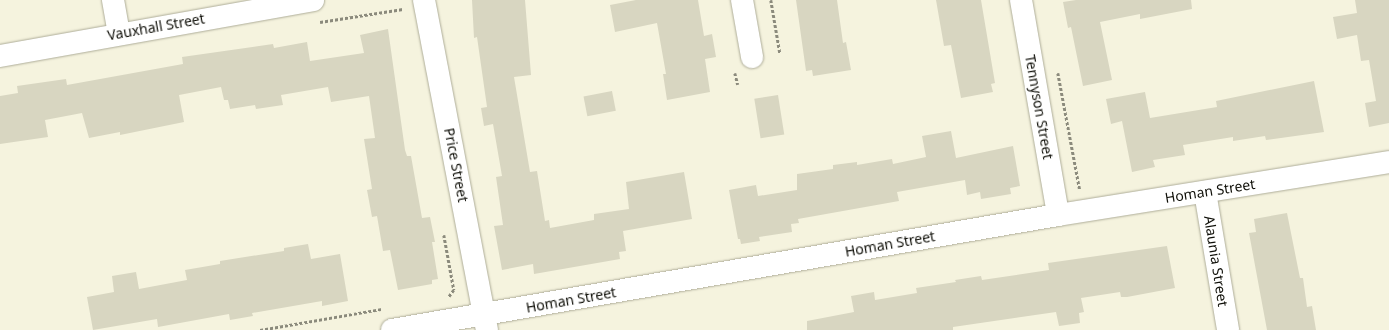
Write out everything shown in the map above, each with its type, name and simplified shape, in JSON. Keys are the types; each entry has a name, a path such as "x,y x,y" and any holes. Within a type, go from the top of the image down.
{"street":[{"path":"113,0 119,33"},
{"name":"Vauxhall Street","path":"0,56 119,33 313,0"},
{"name":"Price Street","path":"424,0 486,322"},
{"path":"742,0 752,57"},
{"name":"Tennyson Street","path":"1021,0 1058,215"},
{"name":"Homan Street","path":"392,330 486,322 1058,215 1389,162"},
{"name":"Alaunia Street","path":"1205,192 1228,330"}],"path":[{"path":"771,0 780,53"},
{"path":"318,23 403,8 404,16"},
{"path":"1058,70 1079,188 1084,193"},
{"path":"441,299 449,298 454,290 443,227"},
{"path":"260,330 386,309"}],"building":[{"path":"472,0 525,0 531,75 514,77 530,172 537,171 545,221 549,220 550,228 594,220 594,214 629,209 626,182 684,172 692,219 623,231 626,251 619,252 620,259 534,274 533,264 502,270 494,226 503,225 496,177 502,176 493,124 484,126 481,108 487,107 477,37 474,38"},
{"path":"636,0 698,0 704,36 712,34 716,57 705,59 710,92 667,100 663,74 666,74 657,23 615,32 610,5"},
{"path":"796,0 837,0 843,43 846,42 851,70 813,76 812,70 806,71"},
{"path":"936,0 981,0 995,83 991,84 993,92 961,98 951,45 944,46"},
{"path":"1076,0 1191,0 1192,9 1140,19 1140,14 1100,22 1112,80 1083,86 1071,27 1068,28 1063,2"},
{"path":"1355,0 1389,0 1389,123 1369,127 1365,103 1376,101 1369,60 1361,61 1357,35 1337,39 1333,17 1357,13"},
{"path":"388,29 405,150 407,156 411,156 422,218 430,217 435,242 432,242 438,279 432,280 432,284 398,290 390,250 383,251 377,216 372,217 367,190 372,189 364,139 375,138 369,96 331,102 328,87 281,95 283,105 256,109 255,105 230,109 228,100 224,100 221,87 179,95 184,122 120,135 120,132 89,138 82,113 45,120 48,137 0,144 0,96 18,93 17,86 66,79 67,85 183,64 182,57 273,44 274,48 307,42 310,61 364,53 360,35"},
{"path":"1314,81 1324,132 1266,140 1265,136 1233,141 1233,137 1183,145 1185,155 1153,160 1155,167 1132,172 1122,121 1111,124 1106,99 1145,92 1150,118 1217,107 1216,101"},
{"path":"612,91 616,111 587,116 584,97"},
{"path":"778,95 784,135 761,138 754,99"},
{"path":"951,131 956,158 1013,146 1020,186 1010,188 1011,194 981,199 980,192 967,195 965,180 897,192 899,201 798,219 799,223 791,224 792,232 759,237 760,241 741,244 740,239 738,239 729,190 756,185 758,196 797,190 797,174 833,169 833,165 857,162 857,165 892,159 893,164 926,157 922,136"},
{"path":"1287,213 1300,278 1303,278 1307,307 1312,306 1316,330 1267,330 1249,233 1256,232 1254,219"},
{"path":"308,244 311,259 340,254 348,301 322,306 322,301 252,313 253,316 230,320 229,314 158,327 157,319 93,330 87,297 114,292 112,276 136,272 139,289 187,280 185,270 220,264 220,261 284,251 284,248"},
{"path":"1167,246 1175,288 1127,297 1121,297 1120,292 1081,298 1084,312 1079,313 1080,323 1059,326 1056,312 953,327 953,330 807,330 807,321 854,312 851,296 874,292 875,300 917,293 916,288 956,282 955,280 981,276 982,280 1049,270 1048,263"}]}
